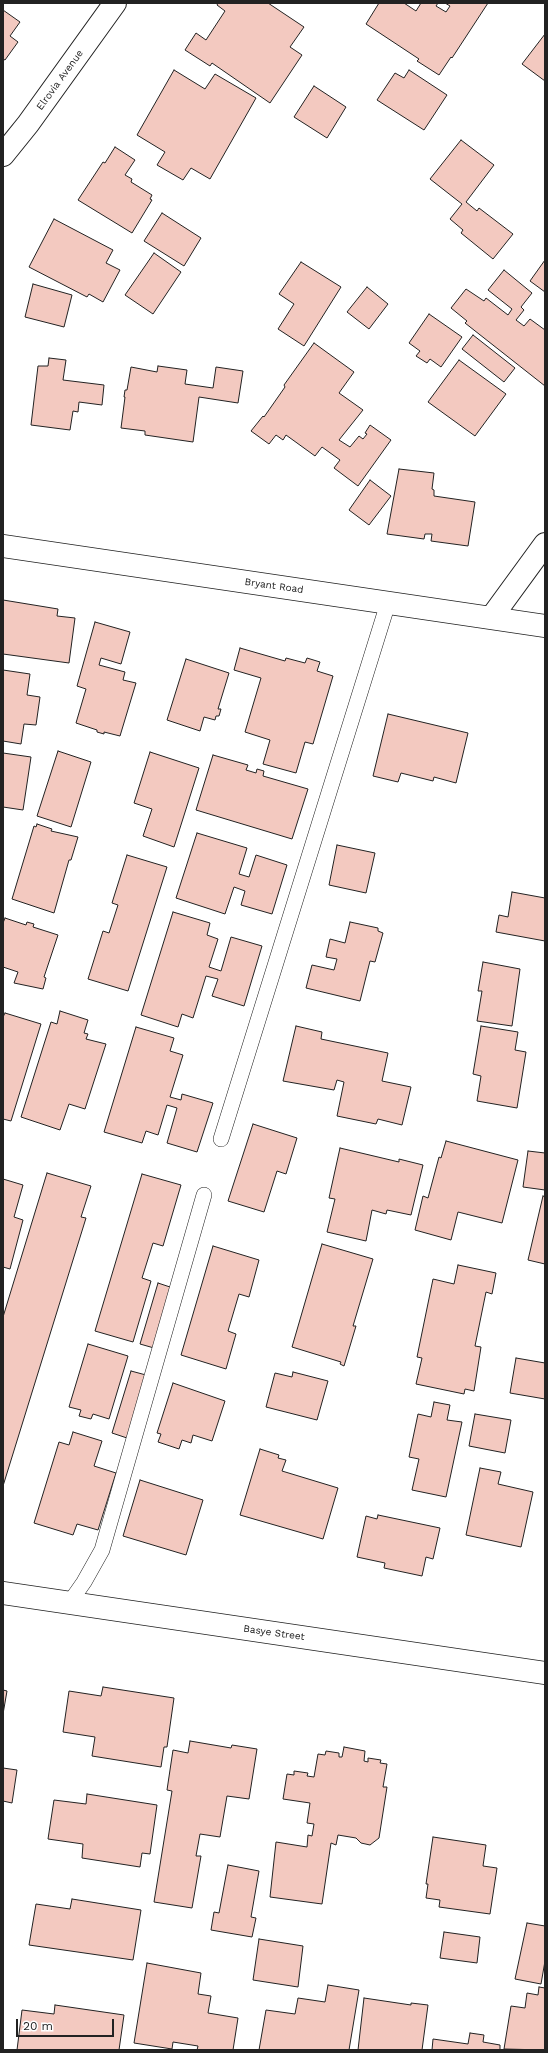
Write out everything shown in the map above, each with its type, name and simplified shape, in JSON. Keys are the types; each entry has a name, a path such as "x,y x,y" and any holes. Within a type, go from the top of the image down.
{"street":[{"name":"Elrovia Avenue","path":"3,155 28,124 115,3"},
{"path":"491,618 545,544"},
{"name":"Bryant Road","path":"3,546 545,626"},
{"name":"Basye Street","path":"3,1593 545,1673"}],"lane":[{"path":"221,1139 388,602"},
{"path":"70,1602 84,1582 102,1550 204,1195"}],"building":[{"path":"218,3 268,3 304,27 290,47 302,55 270,103 212,63 210,66 185,50 196,33 206,40 225,11 217,5"},
{"path":"379,3 404,3 416,11 421,3 438,3 436,6 446,12 450,6 445,3 488,3 439,75 417,61 419,59 366,24"},
{"path":"3,10 20,22 10,36 18,42 5,60 3,59"},
{"path":"545,34 545,81 522,64"},
{"path":"174,70 205,89 215,74 256,98 210,179 191,168 183,180 157,165 165,152 137,135"},
{"path":"409,70 447,95 424,130 377,100 395,73 404,78"},
{"path":"314,86 346,107 327,138 294,117"},
{"path":"461,140 494,165 466,202 477,211 479,208 513,234 493,259 461,233 463,230 450,219 462,204 430,179"},
{"path":"115,147 135,160 125,175 132,179 131,182 152,195 150,199 152,200 132,233 78,200 103,162 105,163"},
{"path":"162,213 201,238 184,266 144,241"},
{"path":"54,219 113,250 106,263 120,270 103,302 89,294 87,297 29,267"},
{"path":"154,253 181,272 153,314 125,295"},
{"path":"545,260 545,292 530,281"},
{"path":"301,262 341,287 304,346 278,329 294,304 279,294"},
{"path":"504,270 532,293 521,307 524,310 516,320 524,326 530,319 545,330 545,386 465,323 467,321 451,308 466,289 484,301 486,298 508,315 512,309 488,290"},
{"path":"33,284 72,295 64,327 25,317"},
{"path":"367,287 388,304 369,329 347,312"},
{"path":"429,314 462,337 441,367 430,359 427,363 416,356 420,351 409,343"},
{"path":"473,335 515,368 504,382 462,349"},
{"path":"314,343 354,372 339,393 363,410 339,440 350,447 359,436 363,439 367,434 365,433 370,425 391,440 358,486 334,468 340,460 322,447 315,456 286,435 283,440 276,435 269,444 251,431 263,416 264,417 285,387 284,385"},
{"path":"49,358 66,360 63,380 104,385 102,405 79,402 78,412 73,411 70,430 31,425 38,366 48,366"},
{"path":"459,360 506,394 475,436 428,402"},
{"path":"158,366 187,370 185,384 213,388 216,367 243,371 238,403 199,397 193,442 145,435 145,431 121,428 125,390 127,390 131,367 157,372"},
{"path":"399,469 434,473 432,489 434,490 434,496 475,502 468,546 431,541 432,534 425,534 424,539 387,534"},
{"path":"370,480 391,496 369,525 349,510"},
{"path":"3,600 58,609 57,616 75,618 69,663 3,654"},
{"path":"95,622 130,632 121,664 101,658 99,665 125,672 123,680 136,683 120,736 97,732 97,730 76,723 86,689 77,686"},
{"path":"240,648 285,661 286,658 305,663 307,658 320,662 317,671 333,676 313,744 305,742 296,773 263,764 270,740 245,732 261,678 234,670"},
{"path":"186,659 229,673 218,709 221,709 219,716 216,716 215,720 204,717 200,731 167,720"},
{"path":"3,670 30,674 27,695 40,697 36,725 24,724 21,744 3,741"},
{"path":"388,714 468,733 456,783 434,777 433,781 401,773 398,782 373,776"},
{"path":"58,751 91,762 71,827 37,816"},
{"path":"150,752 199,768 174,847 143,836 152,809 134,803"},
{"path":"3,753 31,757 23,810 3,807"},
{"path":"213,755 248,765 246,770 256,773 257,769 264,771 263,776 308,789 292,839 196,810"},
{"path":"37,824 52,829 51,831 78,837 71,860 69,860 54,913 12,899 34,826 36,827"},
{"path":"197,833 247,848 239,874 249,877 256,855 287,865 272,914 241,905 245,891 234,887 225,914 176,898"},
{"path":"337,845 375,853 366,893 329,885"},
{"path":"127,855 167,867 128,991 88,979 103,931 109,933 118,905 112,903"},
{"path":"512,892 545,898 545,941 496,932 499,915 508,917"},
{"path":"173,912 210,923 207,935 218,939 209,967 221,971 231,937 262,946 244,1006 212,996 218,979 206,976 193,1018 182,1014 178,1027 141,1015"},
{"path":"5,918 26,925 27,922 34,924 33,927 58,935 44,977 46,978 43,989 14,983 18,972 3,967 3,923"},
{"path":"350,922 378,928 378,931 383,933 375,962 370,961 360,1001 306,988 312,965 334,970 337,959 326,957 330,939 345,943"},
{"path":"483,962 520,969 512,1026 477,1021 482,991 478,991"},
{"path":"60,1011 88,1020 84,1033 88,1034 86,1039 106,1044 85,1109 69,1104 60,1130 21,1117 51,1022 57,1024"},
{"path":"5,1013 41,1024 11,1121 3,1119 3,1017"},
{"path":"296,1026 322,1032 321,1039 388,1053 382,1081 411,1087 402,1125 378,1119 376,1124 337,1116 344,1082 337,1080 334,1090 283,1081"},
{"path":"481,1026 518,1032 515,1050 526,1052 517,1108 477,1101 481,1076 473,1074"},
{"path":"136,1027 174,1038 170,1051 183,1055 170,1097 181,1100 182,1094 213,1103 197,1152 167,1143 177,1108 167,1105 158,1135 146,1131 142,1143 104,1132"},
{"path":"253,1124 297,1138 286,1174 277,1171 264,1212 228,1201"},
{"path":"446,1141 518,1160 502,1223 458,1212 451,1240 415,1230 423,1196 428,1198 439,1157 441,1158"},
{"path":"340,1148 399,1162 399,1159 423,1165 411,1215 387,1210 386,1214 372,1210 366,1241 327,1232 335,1199 329,1198"},
{"path":"528,1151 545,1153 545,1190 523,1187"},
{"path":"47,1173 91,1186 81,1217 86,1218 3,1486 3,1317"},
{"path":"142,1174 181,1185 163,1246 153,1243 142,1278 151,1281 133,1342 95,1331"},
{"path":"3,1179 23,1185 14,1217 23,1220 10,1269 3,1267"},
{"path":"543,1196 545,1197 545,1264 528,1260"},
{"path":"322,1244 373,1259 353,1326 356,1326 344,1366 340,1364 341,1362 292,1347"},
{"path":"213,1246 259,1260 249,1297 239,1294 228,1331 236,1334 226,1369 181,1355"},
{"path":"458,1265 496,1273 492,1294 486,1292 475,1346 481,1347 474,1391 465,1389 464,1394 416,1384 422,1358 417,1357 433,1279 454,1284"},
{"path":"158,1283 173,1288 154,1348 140,1344"},
{"path":"88,1344 128,1356 109,1419 93,1414 91,1419 79,1416 81,1410 69,1407"},
{"path":"516,1358 545,1363 545,1399 510,1393"},
{"path":"131,1371 146,1375 127,1438 112,1433"},
{"path":"293,1372 328,1381 317,1420 266,1407 275,1373 292,1377"},
{"path":"173,1383 225,1401 212,1441 193,1435 191,1443 182,1440 179,1449 158,1442 161,1434 157,1433"},
{"path":"434,1402 450,1405 447,1420 462,1422 446,1497 412,1490 419,1459 409,1457 418,1414 431,1417"},
{"path":"475,1414 511,1420 505,1453 469,1446"},
{"path":"73,1432 102,1441 94,1466 116,1473 98,1530 77,1524 73,1535 34,1523 59,1442 69,1445"},
{"path":"260,1449 279,1455 278,1458 286,1460 282,1471 338,1488 323,1539 240,1515"},
{"path":"480,1468 501,1472 498,1484 533,1492 521,1547 466,1535"},
{"path":"140,1480 203,1500 186,1555 123,1536"},
{"path":"378,1515 440,1528 433,1559 426,1557 422,1576 384,1568 385,1563 357,1557 366,1516 377,1519"},
{"path":"103,1687 174,1698 167,1747 164,1747 161,1767 92,1756 95,1737 63,1732 69,1691 101,1696"},
{"path":"3,1690 7,1691 3,1714"},
{"path":"190,1741 231,1748 232,1745 257,1749 249,1799 227,1796 220,1837 200,1834 196,1856 201,1856 192,1908 154,1902 172,1791 167,1790 173,1750 188,1753"},
{"path":"344,1747 365,1751 364,1761 368,1762 368,1758 381,1760 380,1763 387,1764 383,1787 387,1787 379,1838 370,1845 361,1843 356,1838 338,1835 336,1845 331,1843 322,1904 270,1897 276,1842 307,1847 308,1835 312,1836 314,1824 307,1823 310,1803 283,1799 287,1774 294,1775 294,1771 308,1773 307,1776 314,1777 318,1754 325,1755 326,1751 339,1753 339,1757 342,1757"},
{"path":"3,1768 17,1770 12,1803 3,1801"},
{"path":"87,1794 157,1805 150,1854 142,1853 140,1867 82,1858 83,1844 48,1839 54,1800 86,1804"},
{"path":"433,1837 486,1845 483,1866 497,1868 490,1914 439,1907 440,1900 426,1898 428,1884 426,1884"},
{"path":"228,1865 259,1871 251,1917 256,1918 252,1937 211,1930 214,1912 219,1913"},
{"path":"72,1899 141,1910 133,1960 29,1945 36,1904 70,1909"},
{"path":"527,1923 545,1926 545,1961 541,1984 515,1979"},
{"path":"444,1932 480,1937 477,1963 440,1958"},
{"path":"259,1939 303,1946 298,1987 253,1980"},
{"path":"147,1963 201,1973 198,1994 211,1996 208,2013 238,2018 233,2050 197,2050 198,2046 173,2042 172,2049 134,2043"},
{"path":"328,1985 359,1990 349,2050 259,2050 266,2010 295,2014 298,1998 325,2002"},
{"path":"539,1987 545,1988 545,2050 504,2049 511,2006 525,2008 527,1993 538,1995"},
{"path":"364,1998 411,2005 411,2003 428,2005 422,2050 358,2050"},
{"path":"55,2005 124,2015 119,2050 17,2050 22,2010 54,2014"},
{"path":"470,2033 484,2035 483,2042 500,2045 500,2050 432,2050 433,2039 468,2044"}]}
